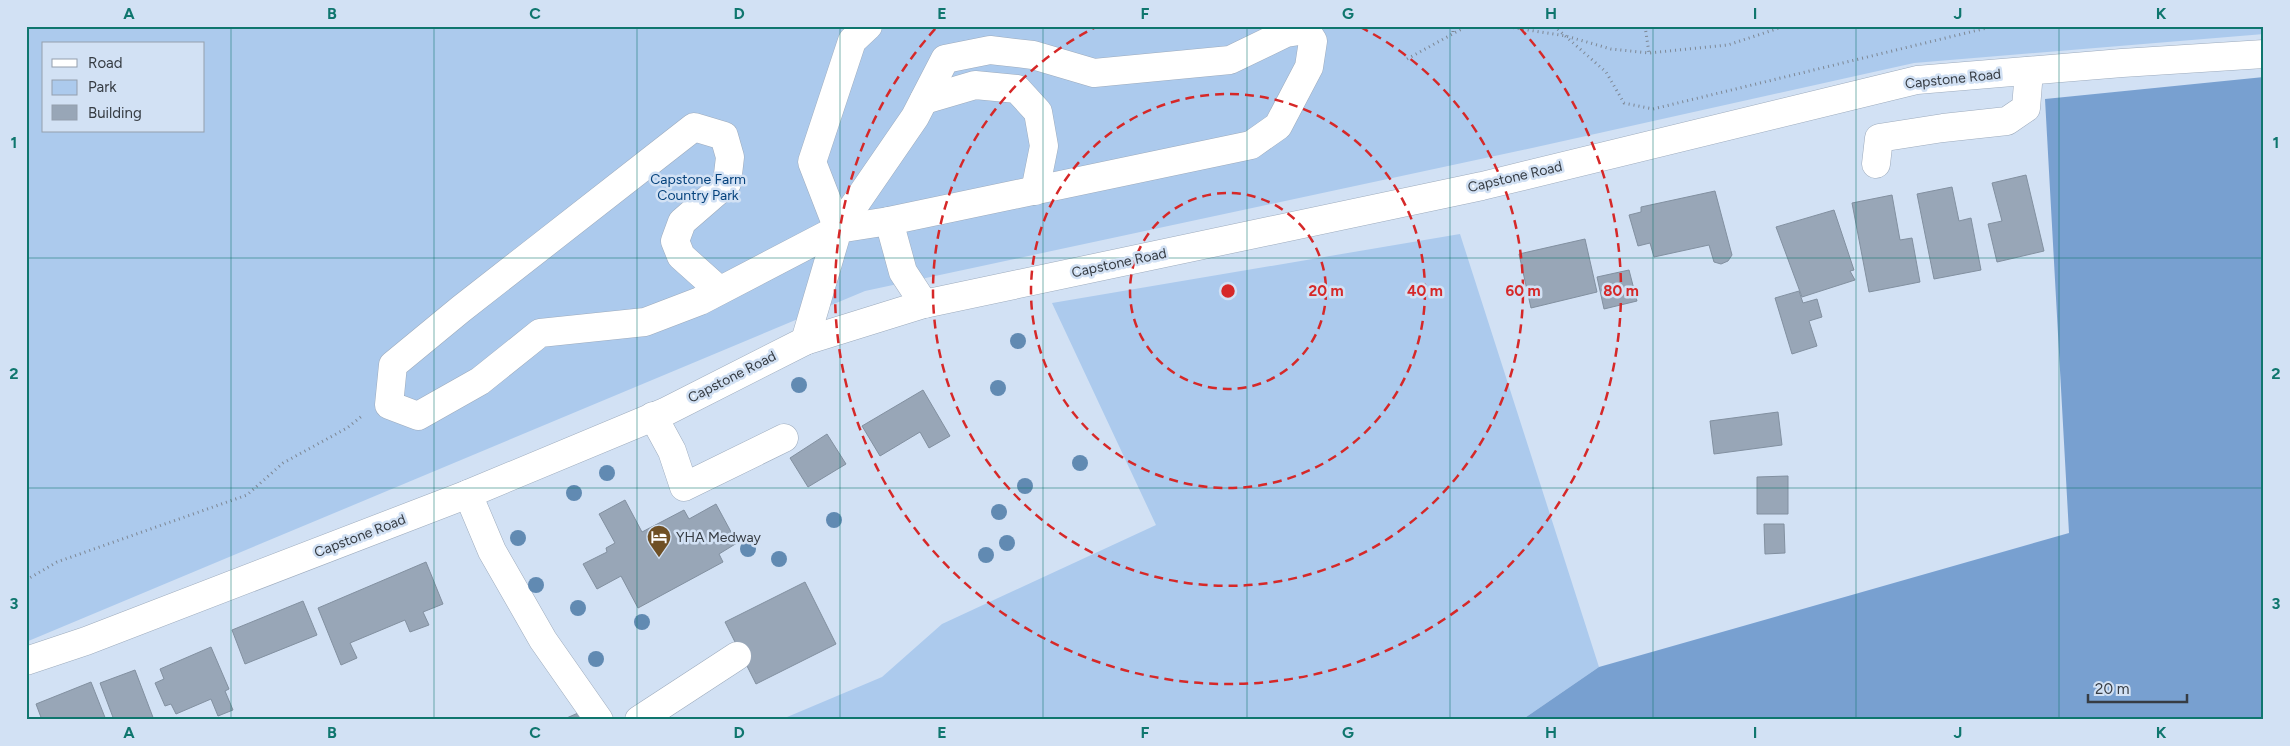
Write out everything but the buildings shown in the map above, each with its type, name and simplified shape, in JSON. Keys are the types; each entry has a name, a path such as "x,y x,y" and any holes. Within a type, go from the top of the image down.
{"street":[{"path":"838,229 812,162 852,41 868,26"},
{"path":"719,290 681,256 675,241 682,222 727,183 730,157 724,136 694,127 461,309 393,365 389,405 418,416 480,381 540,333 645,322 700,301 838,229 1035,191 1251,145 1278,126 1309,66 1313,41 1306,30 1286,33 1230,60 1094,73 1033,55 990,50 945,59 915,117 838,229 805,341"},
{"name":"Capstone Road","path":"26,661 86,641 468,494 653,416 805,341 924,304 1482,186 1917,80 2264,54"},
{"path":"1876,164 1879,138 2006,121 2026,108 2030,71"},
{"path":"924,100 976,85 1017,89 1038,112 1040,120 1044,146 1035,191"},
{"path":"889,220 903,272 924,304"},
{"path":"653,416 672,451 684,487 784,438"},
{"path":"468,494 492,551 543,640 599,720"},
{"path":"639,720 737,656"}],"path":[{"path":"1453,26 1453,34"},
{"path":"1407,59 1467,26"},
{"path":"1503,26 1566,36 1611,50 1649,53 1728,45 1785,26"},
{"path":"1554,26 1606,72 1624,103 1653,109 1995,26"},
{"path":"1645,26 1649,53"},
{"path":"26,580 57,562 247,494 283,463 347,428 390,394"}],"green space":[{"name":"Capstone Farm Country Park","path":"26,26 2264,26 2264,34 1914,63 1532,148 865,291 26,642"},
{"path":"1460,234 1599,667 1522,720 780,720 882,677 942,624 1156,525 1052,303"}],"shaded area":[{"path":"2264,77 2264,720 1522,720 1599,667 2069,533 2045,99"}],"place":[{"name":"YHA Medway","path":"659,558"}]}
